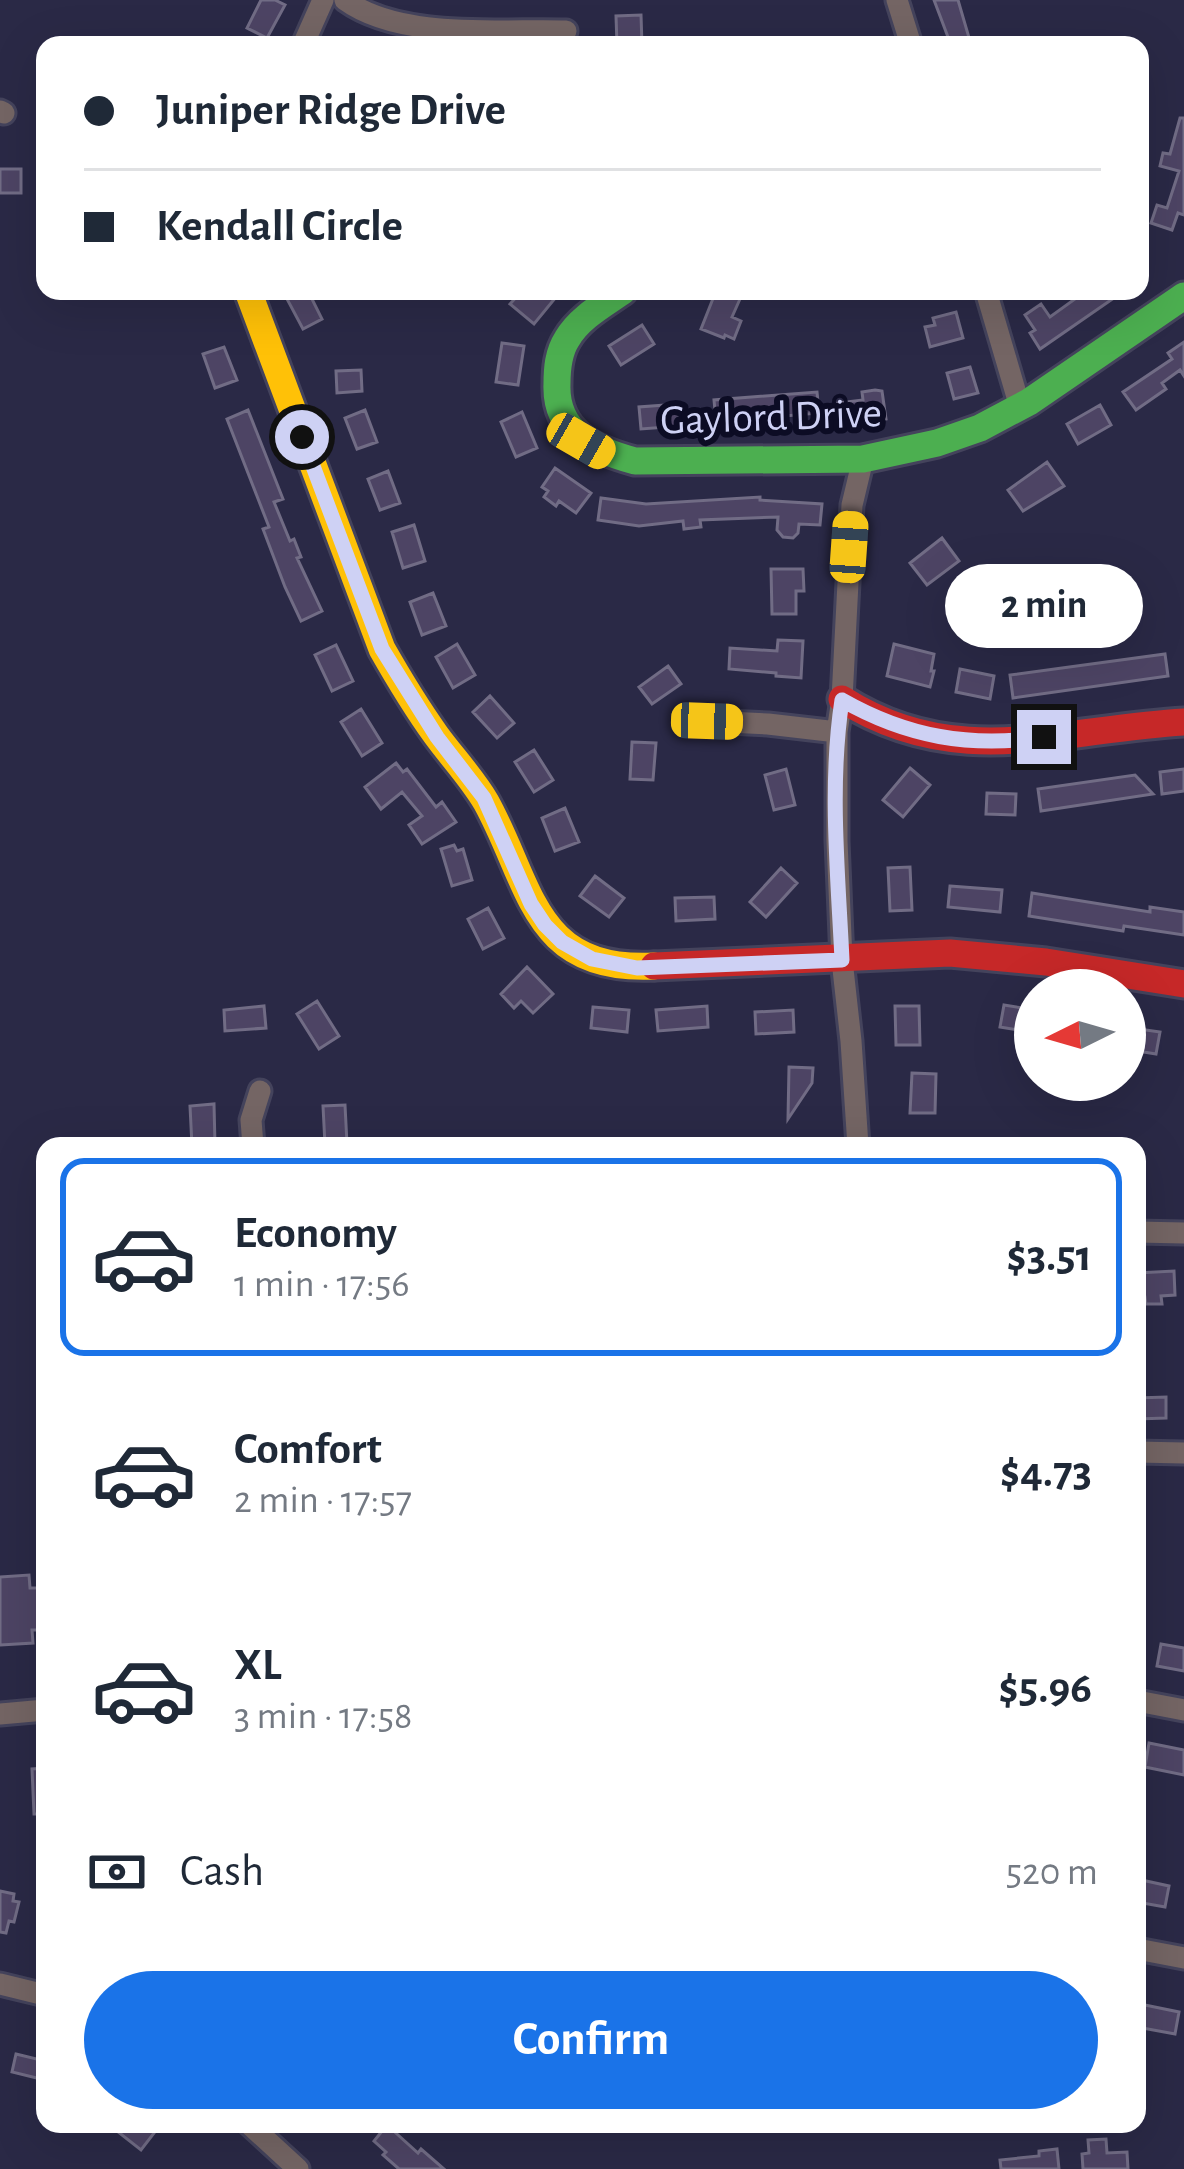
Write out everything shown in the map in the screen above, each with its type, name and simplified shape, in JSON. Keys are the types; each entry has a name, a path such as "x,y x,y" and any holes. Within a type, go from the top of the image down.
{"street":[{"path":"307,36 323,0"},
{"path":"345,0 383,20 428,28 566,31"},
{"path":"897,0 908,36"},
{"name":"Gaylord Drive","path":"610,300 580,323 564,343 555,393 563,423 581,441 604,454 635,461 863,460 977,430 1184,296"},
{"path":"251,300 382,649 437,737 484,798 531,904 562,942 592,959 637,968 950,953 1046,962 1184,984"},
{"path":"989,300 1020,406"},
{"path":"857,1137 842,960 837,732 852,506 863,460"},
{"path":"842,700 879,721 924,734 1007,743 1184,722"},
{"path":"707,721 837,732"},
{"path":"252,1137 251,1120 260,1091"},
{"path":"1146,1232 1184,1233"},
{"path":"1146,1452 1184,1453"},
{"path":"1146,1703 1184,1710"},
{"path":"0,1714 36,1711"},
{"path":"1146,1951 1184,1958"},
{"path":"0,1984 36,1994"},
{"path":"259,2133 298,2169"}],"building":[{"path":"261,0 285,5 268,36 247,28"},
{"path":"934,0 958,0 969,36 948,36"},
{"path":"641,15 642,36 617,36 616,16"},
{"path":"1180,118 1184,118 1184,215 1178,213 1172,230 1151,223 1157,205 1167,208 1179,171 1160,166 1163,153 1170,154"},
{"path":"0,169 21,169 21,193 0,193"},
{"path":"288,300 312,300 322,319 303,329"},
{"path":"514,300 554,300 534,324 510,304"},
{"path":"712,300 740,300 732,317 741,321 734,339 701,329"},
{"path":"1074,300 1111,300 1040,349 1025,315 1041,304 1050,317"},
{"path":"956,312 963,338 930,347 925,327 935,325 933,318"},
{"path":"642,325 654,344 621,365 609,346"},
{"path":"1184,342 1184,376 1180,370 1162,383 1166,389 1136,410 1123,392 1172,359 1168,353"},
{"path":"502,343 524,346 518,385 496,382"},
{"path":"224,347 237,380 215,388 203,354"},
{"path":"970,367 978,393 954,399 947,373"},
{"path":"361,370 362,391 337,393 336,371"},
{"path":"882,391 886,419 842,426 838,403 863,400 862,392"},
{"path":"817,392 819,413 716,422 714,400"},
{"path":"678,404 680,426 641,429 639,407"},
{"path":"1100,405 1111,425 1078,444 1067,424"},
{"path":"248,410 283,499 274,502 322,611 301,621 263,529 269,527 227,419"},
{"path":"365,410 377,442 357,449 345,418"},
{"path":"522,412 537,448 516,457 501,422"},
{"path":"1047,462 1064,486 1023,511 1008,490"},
{"path":"555,468 591,493 576,513 544,497 548,491 542,487"},
{"path":"388,471 400,503 380,510 368,479"},
{"path":"760,497 822,504 820,525 799,524 793,538 777,530 778,517 700,520 701,527 684,529 683,521 639,526 598,520 601,498 646,504"},
{"path":"414,525 425,561 403,568 392,532"},
{"path":"942,538 959,561 927,585 910,563"},
{"path":"771,569 803,569 804,591 796,591 796,614 772,614"},
{"path":"433,593 446,626 422,635 410,602"},
{"path":"778,640 803,641 801,678 729,669 730,648 777,651"},
{"path":"457,644 475,675 453,688 436,657"},
{"path":"894,644 934,654 930,687 887,676"},
{"path":"336,645 353,681 332,691 315,655"},
{"path":"1165,654 1168,676 1013,698 1010,675"},
{"path":"668,666 681,684 652,704 639,687"},
{"path":"960,669 994,676 990,699 956,692"},
{"path":"490,696 514,723 497,738 473,712"},
{"path":"361,709 382,743 362,756 341,722"},
{"path":"632,742 656,743 653,780 630,779"},
{"path":"534,750 553,780 534,792 515,762"},
{"path":"396,763 403,772 407,769 436,807 442,802 456,822 422,844 409,825 422,816 402,792 381,809 365,787"},
{"path":"910,768 930,785 903,817 883,800"},
{"path":"786,769 795,805 774,810 765,775"},
{"path":"1184,769 1184,791 1162,794 1160,772"},
{"path":"1135,775 1153,794 1041,811 1038,789"},
{"path":"987,793 1016,794 1015,815 986,814"},
{"path":"565,808 579,842 555,851 542,818"},
{"path":"454,845 457,851 463,849 472,880 452,886 441,849"},
{"path":"910,867 912,910 890,911 888,868"},
{"path":"781,868 797,883 766,917 750,902"},
{"path":"595,876 624,898 609,917 580,896"},
{"path":"950,886 1002,890 1000,912 948,907"},
{"path":"1032,893 1150,912 1150,907 1184,912 1184,935 1029,916"},
{"path":"714,897 715,919 676,921 675,898"},
{"path":"488,908 504,938 483,949 468,919"},
{"path":"527,967 553,994 533,1013 521,1001 514,1008 501,994"},
{"path":"317,1001 339,1036 319,1049 297,1014"},
{"path":"1004,1005 1014,1007 1014,1029 1000,1027"},
{"path":"264,1006 266,1028 225,1031 224,1010"},
{"path":"707,1006 708,1027 658,1031 656,1010"},
{"path":"895,1006 919,1006 920,1045 896,1045"},
{"path":"593,1007 629,1010 627,1032 591,1028"},
{"path":"793,1010 794,1032 756,1034 755,1012"},
{"path":"1146,1030 1160,1032 1156,1054 1146,1052"},
{"path":"789,1067 813,1068 812,1083 788,1119"},
{"path":"912,1073 936,1074 935,1113 910,1113"},
{"path":"214,1104 215,1137 192,1137 190,1106"},
{"path":"345,1105 347,1137 325,1137 323,1106"},
{"path":"1174,1271 1175,1295 1161,1296 1162,1304 1146,1304 1146,1273"},
{"path":"1166,1397 1166,1418 1146,1419 1146,1398"},
{"path":"29,1575 30,1588 36,1588 33,1643 0,1645 0,1577"},
{"path":"1161,1644 1184,1648 1184,1671 1157,1666"},
{"path":"1149,1743 1184,1750 1184,1775 1146,1767"},
{"path":"32,1769 36,1769 36,1814 34,1814"},
{"path":"1146,1881 1169,1886 1165,1907 1146,1904"},
{"path":"0,1891 14,1894 13,1901 19,1902 6,1933 0,1932"},
{"path":"1146,2005 1179,2012 1175,2034 1146,2029"},
{"path":"16,2054 36,2059 36,2078 12,2072"},
{"path":"119,2133 154,2133 141,2150"},
{"path":"380,2133 396,2133 444,2169 399,2169 374,2141"},
{"path":"1106,2139 1107,2153 1127,2152 1128,2169 1083,2169 1088,2140"},
{"path":"1057,2149 1059,2169 1001,2169 1000,2160"}],"traffic: fast":[{"path":"610,300 567,339 558,367 558,401 580,437 635,461 863,459 937,443 980,428 1029,402 1184,296"}],"traffic: slow":[{"path":"251,300 382,649 486,802 542,917 559,939 583,955 614,964 654,966"}],"traffic: jam":[{"path":"842,699 884,721 968,740 1052,737 1184,722"},
{"path":"654,966 950,953 1046,962 1184,984"}],"route":[{"path":"302,437 382,649 402,686 484,798 545,925 562,942 592,959 637,968 842,960 837,841 837,732 842,700 879,721 924,734 1007,743 1044,737"}]}
